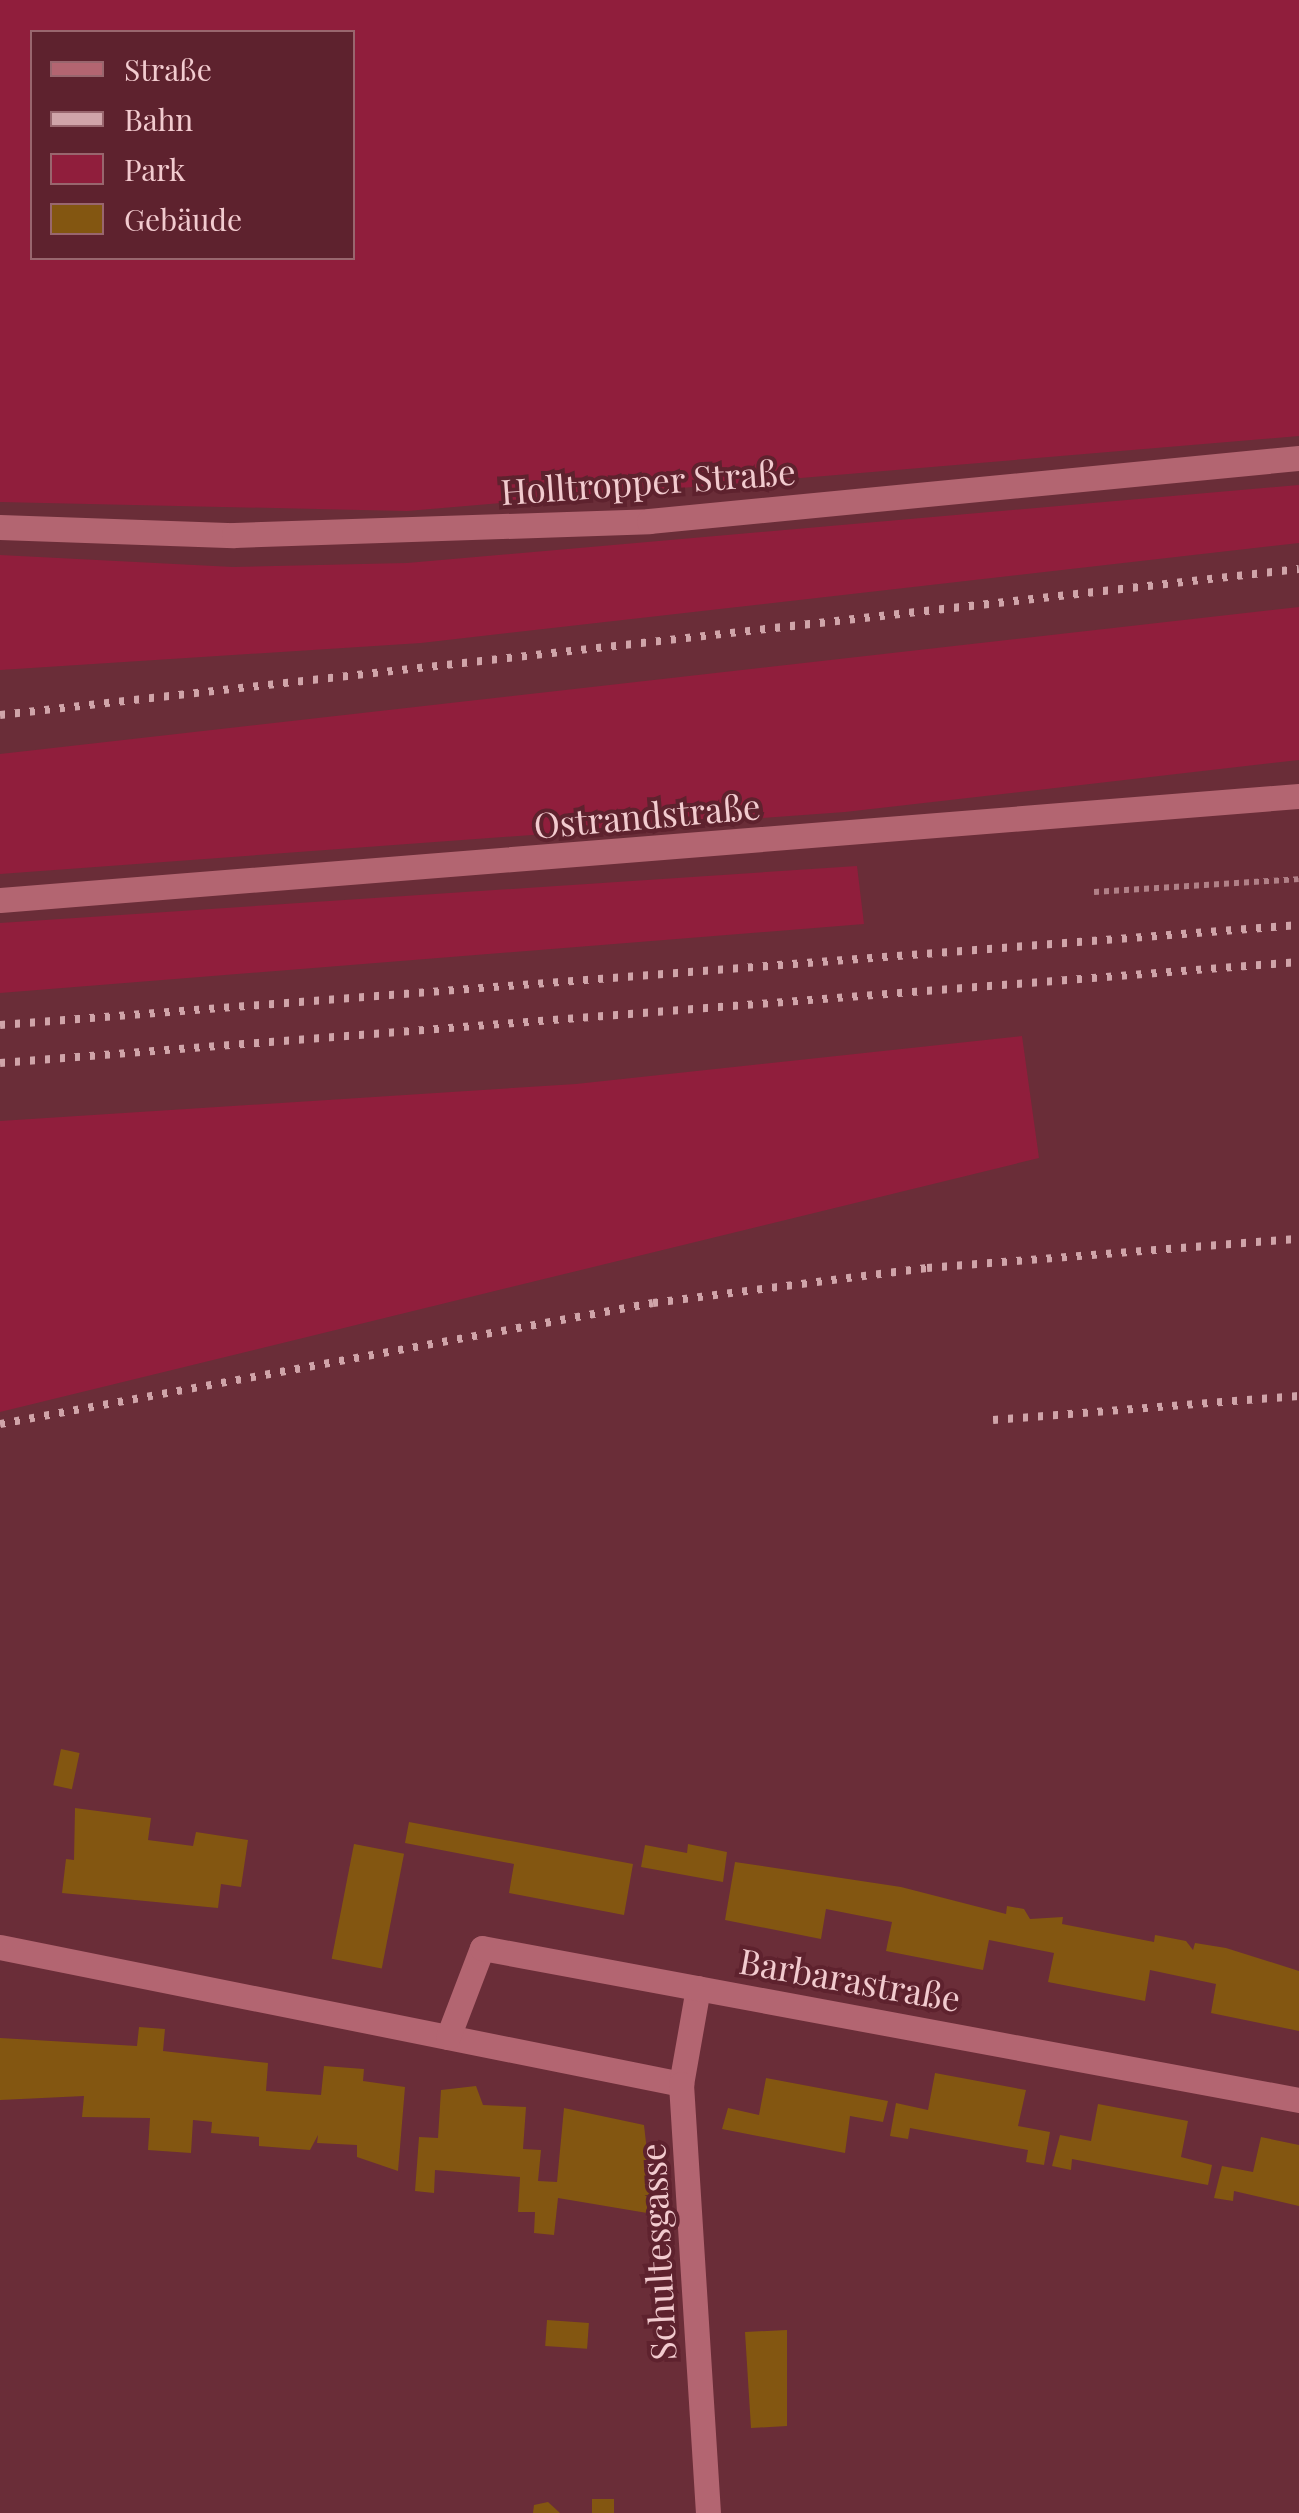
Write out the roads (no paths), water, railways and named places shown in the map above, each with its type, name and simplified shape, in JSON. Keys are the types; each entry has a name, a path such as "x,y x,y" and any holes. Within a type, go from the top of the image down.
{"street":[{"name":"Holltropper Straße","path":"0,527 234,535 650,521 1299,458"},
{"name":"Ostrandstraße","path":"0,900 1299,796"},
{"path":"0,1946 682,2084"},
{"name":"Barbarastraße","path":"448,2037 482,1948 1299,2100"},
{"name":"Schultesgasse","path":"698,1988 682,2084 708,2513"}],"railway":[{"path":"0,715 1299,569"},
{"path":"0,1025 1299,925"},
{"path":"0,1063 1299,962"},
{"path":"0,1424 653,1303 927,1268 1299,1239"},
{"path":"993,1420 1299,1396"}]}
